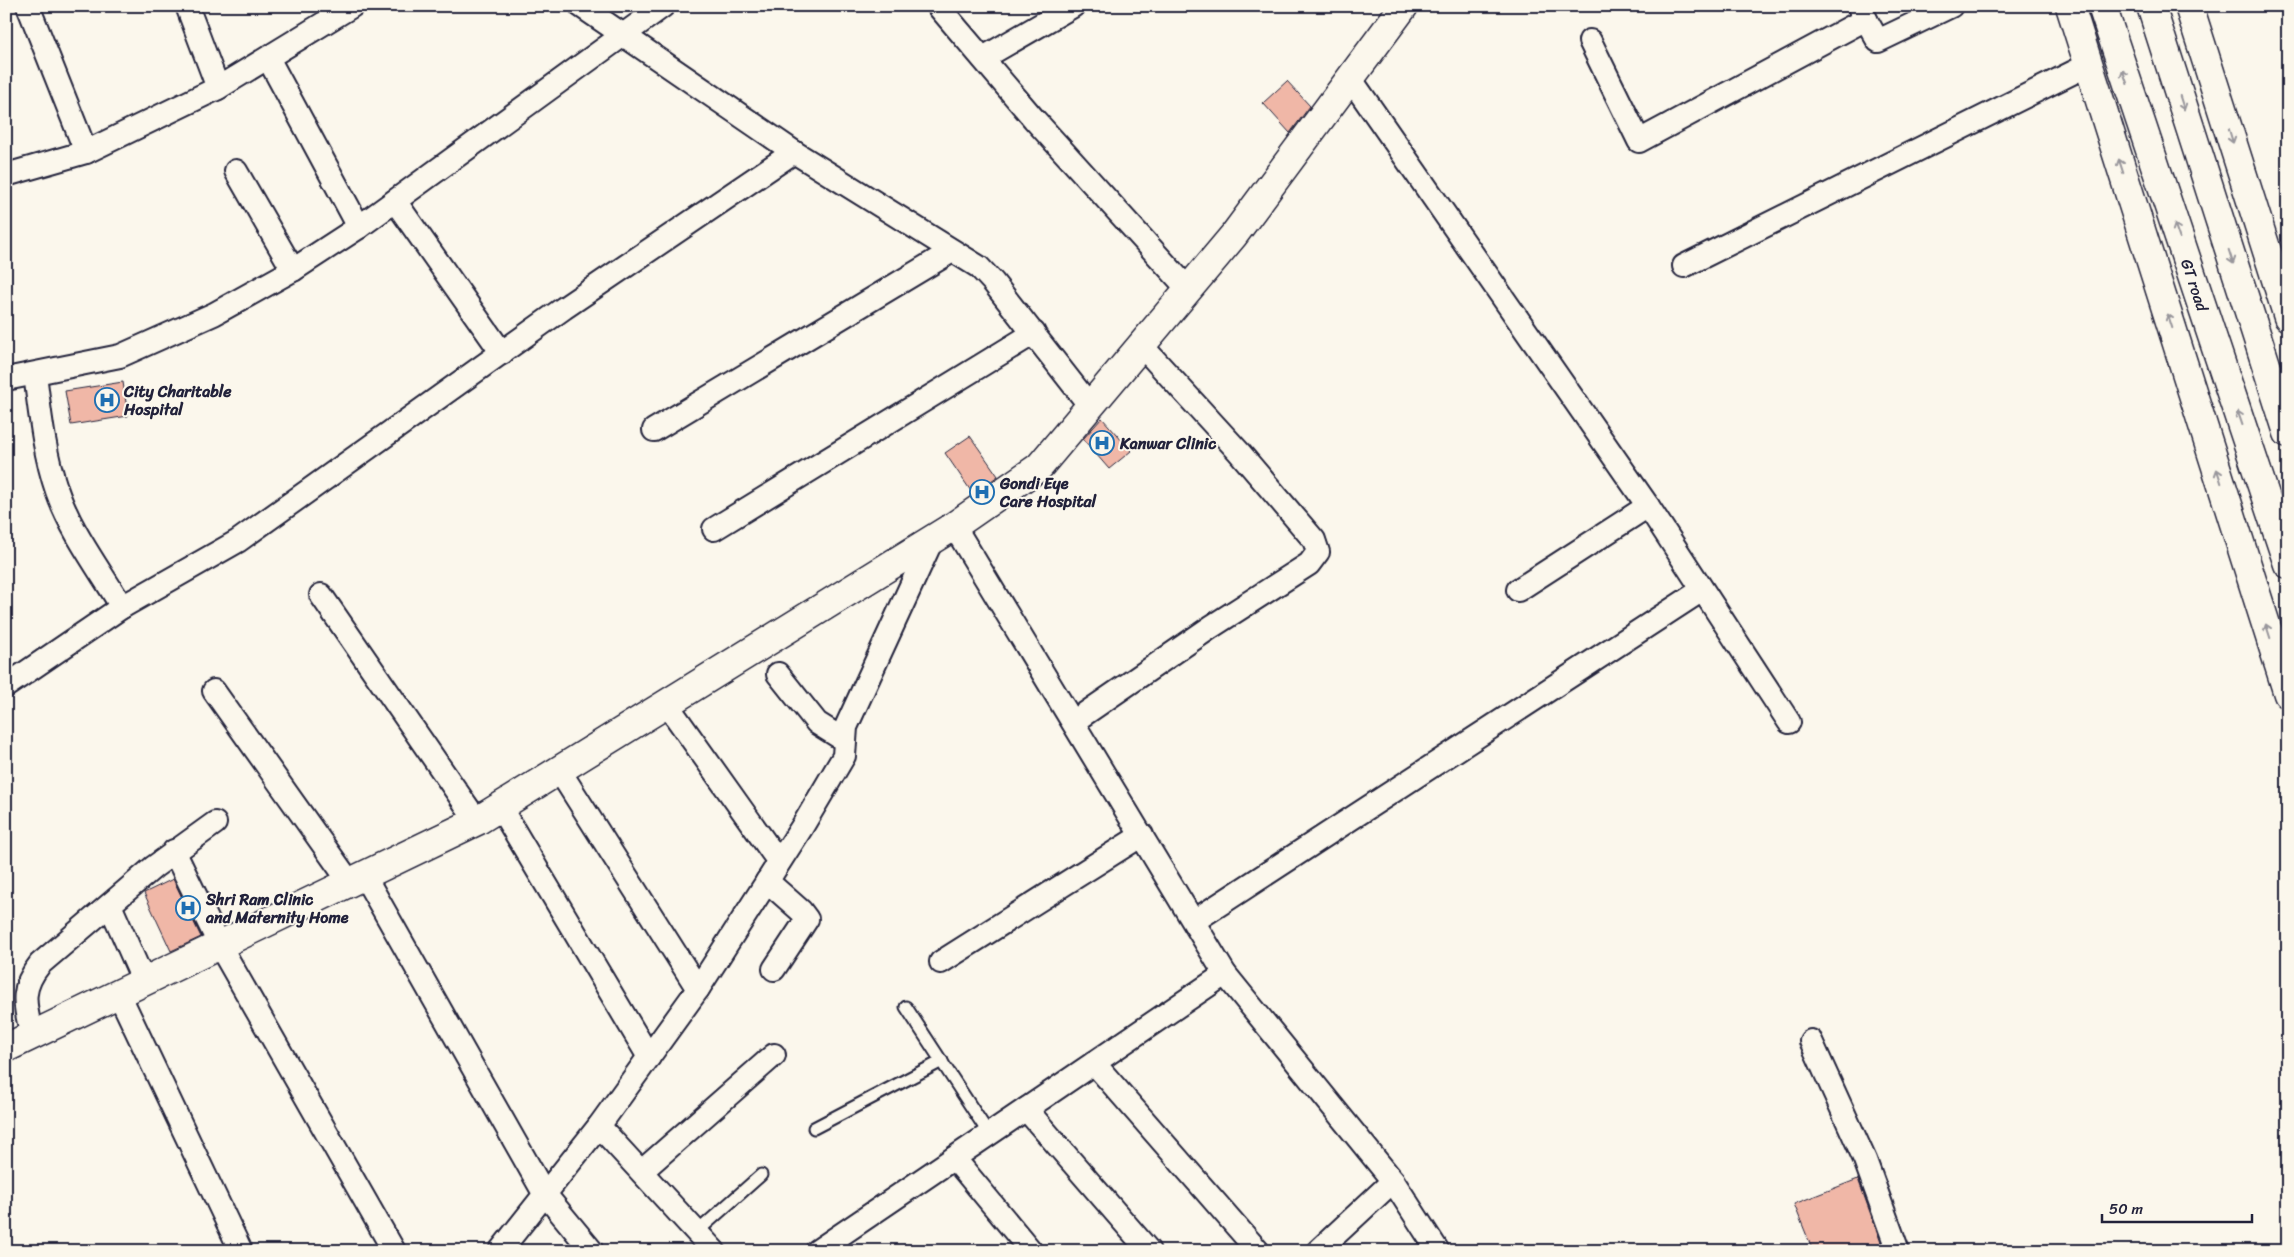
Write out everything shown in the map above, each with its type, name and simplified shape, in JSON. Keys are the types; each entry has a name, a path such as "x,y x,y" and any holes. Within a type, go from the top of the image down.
{"main road":[{"path":"6,1048 477,821 943,533 1039,466 1234,235 1404,6"},
{"path":"2070,6 2288,694"},
{"name":"GT road","path":"2102,6 2288,564"},
{"path":"2151,6 2288,433"},
{"path":"2189,6 2288,317"}],"street":[{"path":"28,6 86,152"},
{"path":"187,6 218,88"},
{"path":"6,174 86,152 218,88 352,6"},
{"path":"581,6 794,152 986,273 1090,406"},
{"path":"6,379 120,356 214,314 293,270 359,227 663,6"},
{"path":"938,6 1034,119 1188,290"},
{"path":"983,58 1072,6"},
{"path":"1590,41 1639,141 1862,13 1878,41 1951,6"},
{"path":"268,58 359,227"},
{"path":"1684,266 2088,65"},
{"path":"1350,78 1648,506 1789,722"},
{"path":"6,686 122,607 238,541 502,353 794,152"},
{"path":"236,171 293,270"},
{"path":"395,201 502,353"},
{"path":"654,430 952,251"},
{"path":"714,529 1034,334"},
{"path":"1073,722 1212,627 1309,564 1318,552 1314,540 1141,345"},
{"path":"35,374 47,457 57,492 75,529 122,607"},
{"path":"1518,590 1648,506"},
{"path":"500,1251 544,1193 599,1126 698,988 779,862 844,756 846,727 943,533 1073,722 1225,974 1392,1182 1438,1251"},
{"path":"1194,921 1702,590"},
{"path":"321,595 477,821"},
{"path":"778,674 817,723 844,740"},
{"path":"214,691 358,880 544,1193 592,1251"},
{"path":"666,703 779,862"},
{"path":"559,770 698,988"},
{"path":"500,807 649,1056"},
{"path":"32,1036 25,1008 25,992 30,977 40,964 174,851 215,823"},
{"path":"941,962 1142,835"},
{"path":"174,851 220,946 394,1251"},
{"path":"767,881 801,911 806,919 774,969"},
{"path":"110,905 144,982"},
{"path":"817,1251 1225,974"},
{"path":"119,994 241,1251"},
{"path":"1811,1041 1866,1160 1898,1251"},
{"path":"642,1171 774,1055"},
{"path":"1094,1063 1258,1251"},
{"path":"1026,1109 1149,1251"},
{"path":"599,1126 714,1251"},
{"path":"954,1158 1031,1251"},
{"path":"1318,1251 1392,1182"}],"lane":[{"path":"906,1006 990,1134"},
{"path":"814,1128 942,1061"},
{"path":"697,1232 761,1175"}],"building":[{"path":"1287,81 1310,106 1290,133 1263,103"},
{"path":"123,382 128,416 71,425 65,391"},
{"path":"1102,418 1131,451 1109,469 1083,439"},
{"path":"970,436 998,476 973,494 945,453"},
{"path":"173,879 201,937 171,951 144,893"},
{"path":"1858,1179 1884,1251 1813,1251 1794,1204"}],"place":[{"name":"City Charitable Hospital","path":"107,400"},
{"name":"Kanwar Clinic","path":"1102,443"},
{"name":"Gondi Eye Care Hospital","path":"982,492"},
{"name":"Shri Ram Clinic and Maternity Home","path":"188,908"}]}
